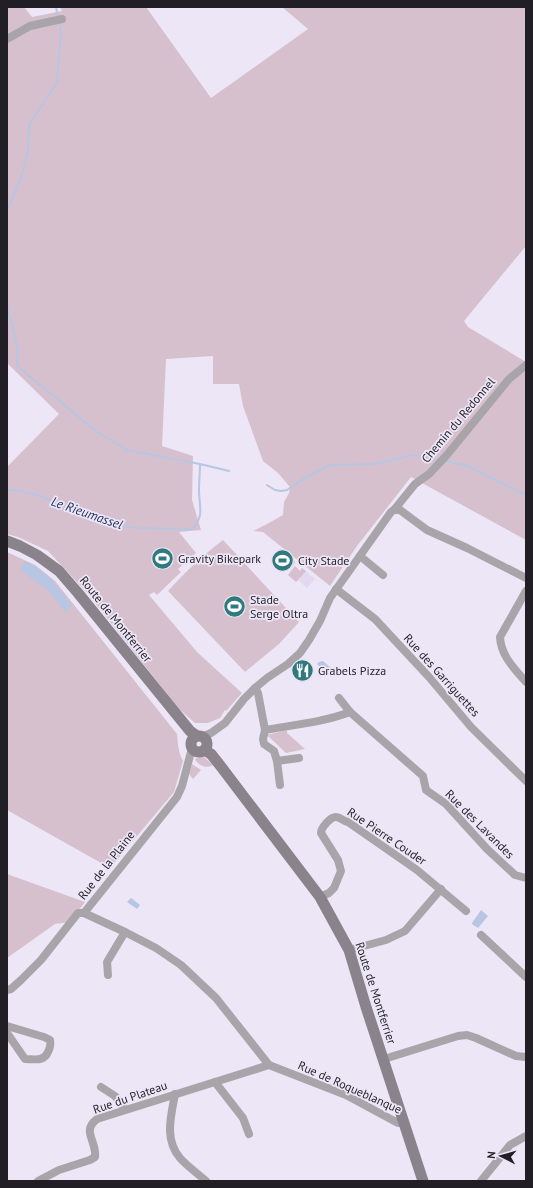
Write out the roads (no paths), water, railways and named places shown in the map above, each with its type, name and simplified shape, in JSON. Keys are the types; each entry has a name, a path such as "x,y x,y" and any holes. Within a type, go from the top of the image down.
{"street":[{"path":"7,39 30,26 59,20"},
{"name":"Chemin du Redonnel","path":"200,744 225,723 255,688 288,664 300,653 320,620 330,598 391,512 415,484 429,474 446,456 508,379 526,364"},
{"path":"394,510 400,510 427,530 467,548 526,578"},
{"name":"Route de Montferrier","path":"7,542 20,546 37,555 59,571 266,824 320,897 350,950 366,1008 423,1181"},
{"path":"360,556 384,575"},
{"name":"Rue des Garriguettes","path":"336,589 375,619 429,677 471,727 526,781"},
{"path":"526,591 500,637 500,645 506,657 526,682"},
{"path":"255,688 258,693 265,730 263,739 264,744 274,750 280,784"},
{"name":"Rue des Lavandes","path":"339,698 350,712 423,776 426,790 446,804 487,849 515,875 526,878"},
{"path":"265,730 319,720 350,712"},
{"name":"Rue de la Plaine","path":"7,990 11,989 41,960 78,913 84,913 177,797 182,786 186,766 200,744"},
{"path":"277,761 299,758"},
{"name":"Rue Pierre Couder","path":"320,897 329,893 334,888 341,871 338,860 321,833 321,829 334,817 337,817 348,822 417,870 466,910"},
{"path":"350,950 386,940 405,931 441,889"},
{"path":"84,913 156,948 181,965 216,998 269,1065"},
{"path":"108,975 108,962 125,932"},
{"path":"481,935 526,977"},
{"path":"7,1026 50,1040 51,1045 47,1055 45,1058 25,1059 7,1033"},
{"path":"384,1059 458,1036 467,1035 516,1056 526,1057"},
{"name":"Rue du Plateau","path":"38,1181 59,1170 95,1157 96,1151 90,1134 90,1127 97,1119 269,1065"},
{"name":"Rue de Roqueblanque","path":"269,1065 346,1095 398,1123 404,1122"},
{"path":"215,1082 243,1118 249,1134"},
{"path":"101,1087 115,1096 125,1110"},
{"path":"175,1094 170,1127 171,1142 180,1158 206,1181"},
{"path":"481,1181 510,1145 526,1136"},
{"path":"487,1173 491,1181"}],"water":[{"path":"25,561 40,569 50,578 72,605 65,612 49,591 20,570"},
{"path":"323,661 332,669 327,674 317,664"},
{"path":"131,898 140,905 137,909 127,902"},
{"path":"481,910 488,916 478,928 472,923"}],"waterway":[{"path":"56,7 58,17"},
{"path":"7,210 21,178 28,152 29,125 57,83 61,32 59,22"},
{"path":"7,306 17,345 17,366 96,431 127,450 200,464"},
{"name":"Le Rieumassel","path":"267,485 275,490 287,490 298,482 329,465 375,464 414,455 440,460"},
{"name":"Le Rieumassel","path":"444,461 465,465 526,495"},
{"name":"Le Rieumassel","path":"7,490 38,495 70,509 107,522 134,528 192,529 199,520 200,515 200,464 229,471"}],"place":[{"name":"Gravity Bikepark","path":"163,558"},
{"name":"City Stade","path":"283,560"},
{"name":"Stade Serge Oltra","path":"234,606"},
{"name":"Grabels Pizza","path":"302,670"}]}
